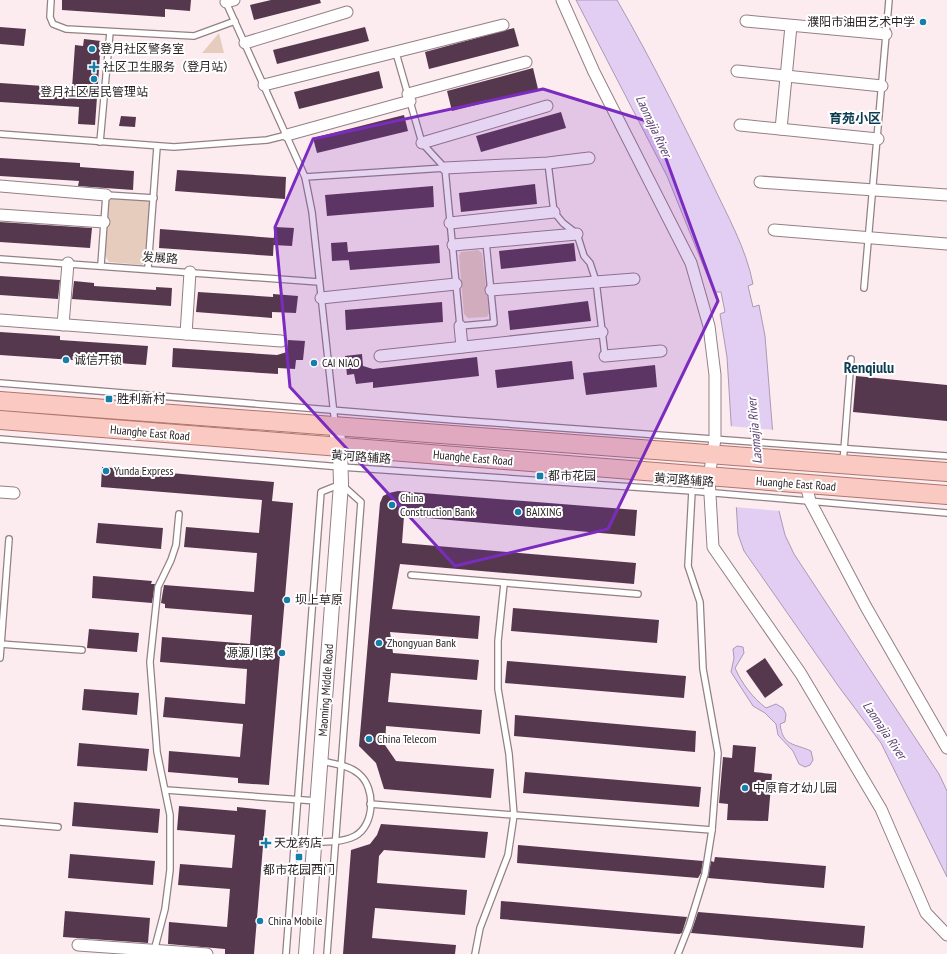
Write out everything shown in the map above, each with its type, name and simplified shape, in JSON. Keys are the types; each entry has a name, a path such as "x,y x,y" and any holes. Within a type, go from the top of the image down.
{"main road":[{"name":"Huanghe East Road","path":"0,401 334,418 843,456 947,472"},
{"name":"Huanghe East Road","path":"0,420 340,448 715,485 801,492 947,495"}],"street":[{"path":"562,0 594,72 691,263 709,326 716,375 718,447 712,547 801,674 881,809 926,913 947,935"},
{"path":"245,43 347,12"},
{"path":"746,21 886,34"},
{"path":"264,85 503,25"},
{"path":"781,129 791,26"},
{"path":"287,135 526,62"},
{"path":"737,71 882,86"},
{"path":"422,143 547,106"},
{"path":"740,125 878,139"},
{"path":"445,168 589,158"},
{"path":"760,182 947,195"},
{"path":"0,186 106,195"},
{"path":"450,223 554,212"},
{"path":"0,215 104,222"},
{"path":"774,230 947,244"},
{"path":"453,245 577,234"},
{"path":"63,325 68,263"},
{"path":"186,334 190,272"},
{"path":"491,290 634,279"},
{"path":"322,298 456,284"},
{"path":"0,320 281,341"},
{"path":"460,326 462,347"},
{"path":"380,356 602,332"},
{"path":"605,356 661,351"},
{"name":"Maoming Middle Road","path":"306,954 316,842 341,484 340,448 334,418"},
{"path":"0,492 14,493"},
{"path":"801,492 947,748"},
{"path":"78,945 154,952 207,954"}],"lane":[{"path":"52,0 50,17 53,24 66,29 194,36 235,21"},
{"path":"864,288 874,190 889,0"},
{"path":"0,383 334,418 312,212 305,177 235,21 228,1"},
{"path":"100,142 110,32"},
{"path":"396,53 422,143 445,168 460,326 494,323 486,242"},
{"path":"0,134 157,147 267,140 287,135"},
{"path":"148,268 157,147"},
{"path":"548,162 554,212 562,223 577,234 584,256 590,263 596,281 605,356"},
{"path":"305,177 445,168"},
{"path":"101,265 106,195 154,198"},
{"name":"发展路","path":"0,259 148,268 319,282"},
{"path":"851,359 843,456 947,456"},
{"name":"黄河路辅路","path":"0,439 341,467 692,491 715,485"},
{"path":"286,954 321,492 341,484 361,502 327,954"},
{"path":"678,954 690,926 704,878 712,830 718,753 703,669 700,602 688,566 692,491"},
{"path":"801,492 947,513"},
{"path":"154,952 166,909 170,870 170,815 157,752 150,662 158,587 171,560 176,545 179,514"},
{"path":"0,658 10,539"},
{"path":"411,575 504,584 638,594"},
{"path":"475,954 480,928 508,854 514,815 509,754 498,689 498,641 504,584"},
{"path":"1,644 82,650"},
{"path":"316,842 335,842 356,835 364,828 369,815 370,804 370,793 367,783 359,774 341,766 321,761"},
{"path":"166,790 318,801"},
{"path":"370,804 712,830"},
{"path":"0,822 58,827"}],"highlighted area":[{"path":"543,89 653,123 718,301 608,529 455,566 290,387 275,227 313,139"}],"shaded area":[{"path":"219,33 224,53 202,53"},
{"path":"108,198 148,200 151,203 146,260 142,265 109,262 104,254"},
{"path":"478,250 482,253 489,313 487,317 468,318 464,314 459,256 461,252"}],"water":[{"name":"Laomajia River","path":"576,0 617,0 678,113 741,245 753,284 748,286 753,307 759,305 765,336 779,511 785,535 794,554 939,774 947,791 947,877 881,743 839,687 744,551 738,534 727,357 720,314 725,312 721,292 714,292 667,176"},
{"path":"737,646 743,647 744,653 735,668 744,685 766,708 776,704 783,708 786,714 785,722 780,724 781,731 790,743 811,751 813,760 810,765 805,767 799,764 793,751 778,735 776,724 765,713 753,706 731,672 734,658 733,649"}],"pier":[{"path":"728,426 775,430 781,511 734,507"}],"building":[{"path":"62,0 191,0 190,11 165,9 165,17 62,10"},
{"path":"271,0 320,0 321,3 254,20 250,5"},
{"path":"0,27 26,29 24,46 0,44"},
{"path":"365,27 369,41 277,64 273,50"},
{"path":"514,28 519,46 429,69 425,52"},
{"path":"84,39 101,41 95,125 78,124 79,107 0,102 0,83 72,88 75,45 83,46"},
{"path":"533,68 538,89 452,111 447,91"},
{"path":"379,71 383,88 299,109 294,92"},
{"path":"561,112 566,128 481,152 476,136"},
{"path":"404,115 408,131 317,153 313,138"},
{"path":"121,116 136,117 135,127 119,126"},
{"path":"0,158 80,163 80,167 134,171 133,190 78,186 79,181 0,176"},
{"path":"177,170 286,177 285,199 175,191"},
{"path":"535,184 537,204 461,212 459,193"},
{"path":"433,186 434,207 327,216 325,195"},
{"path":"0,222 92,228 90,248 0,242"},
{"path":"275,227 294,228 292,246 273,245"},
{"path":"160,229 274,238 273,256 159,248"},
{"path":"347,242 348,252 439,245 440,263 350,270 349,260 332,261 331,243"},
{"path":"574,243 576,261 501,269 499,251"},
{"path":"0,276 60,280 58,299 0,295"},
{"path":"74,281 94,283 94,286 156,290 156,287 172,288 171,306 72,299"},
{"path":"198,292 273,297 273,294 298,296 296,313 272,312 272,318 196,312"},
{"path":"588,301 591,321 510,330 508,311"},
{"path":"442,302 443,322 346,330 345,310"},
{"path":"0,332 60,336 60,340 148,346 146,365 0,355"},
{"path":"288,340 305,341 303,360 296,360 295,369 278,368 278,374 172,367 173,348 277,355 287,352"},
{"path":"362,354 363,366 373,369 477,357 479,376 373,388 373,382 356,384 354,374 347,375 345,356"},
{"path":"572,361 574,379 497,388 495,370"},
{"path":"655,365 657,387 586,395 583,373"},
{"path":"856,376 947,385 947,421 853,412"},
{"path":"102,467 274,482 272,501 293,503 269,785 238,783 238,778 168,772 169,751 240,757 243,724 163,717 165,697 245,704 247,669 160,662 162,637 250,644 252,615 165,608 165,604 161,603 164,585 254,592 257,553 184,547 186,527 259,533 262,500 101,487"},
{"path":"398,491 637,510 635,536 404,516 402,543 636,563 634,584 400,564 392,609 480,616 478,639 390,632 393,653 479,660 477,680 391,673 388,702 482,710 480,734 386,726 385,745 396,761 494,769 491,798 384,789 376,763 359,746 380,503 383,496"},
{"path":"98,523 163,528 161,549 96,543"},
{"path":"93,576 152,581 151,584 155,584 152,603 92,598"},
{"path":"513,608 659,620 657,643 511,631"},
{"path":"89,629 139,633 137,652 87,648"},
{"path":"765,658 783,685 765,698 746,671"},
{"path":"507,661 686,676 684,698 505,683"},
{"path":"84,689 139,693 137,715 82,710"},
{"path":"515,715 696,731 695,752 514,736"},
{"path":"79,743 149,749 147,771 77,766"},
{"name":"中原育才幼儿园","path":"733,745 756,747 754,772 772,774 768,821 727,820 728,804 719,803 723,757 732,758"},
{"path":"525,772 701,787 699,807 523,793"},
{"path":"74,802 160,809 158,833 72,826"},
{"path":"179,806 237,811 237,807 266,810 254,954 225,954 225,949 168,944 169,922 227,927 230,889 178,885 180,864 232,868 235,835 177,830"},
{"path":"381,824 488,832 485,858 384,850 379,856 377,883 467,890 465,915 375,908 372,938 456,945 455,954 343,954 351,850 370,844 377,835"},
{"path":"518,845 703,861 701,873 698,878 517,863"},
{"path":"70,854 155,861 153,885 68,878"},
{"path":"715,857 826,866 824,888 708,878 711,861 714,862"},
{"path":"501,901 687,917 682,933 679,934 500,919"},
{"path":"65,911 150,918 148,943 63,937"},
{"path":"698,912 865,926 863,948 691,933"}],"place":[{"name":"濮阳市油田艺术中学","path":"923,22"},
{"name":"登月社区警务室","path":"92,49"},
{"name":"社区卫生服务（登月站）","path":"94,67"},
{"name":"登月社区居民管理站","path":"94,79"},
{"name":"诚信开锁","path":"66,360"},
{"name":"CAI NIAO","path":"314,363"},
{"name":"胜利新村","path":"109,399"},
{"name":"Yunda Express","path":"106,471"},
{"name":"都市花园","path":"540,476"},
{"name":"China Construction Bank","path":"392,505"},
{"name":"BAIXING","path":"518,512"},
{"name":"坝上草原","path":"287,600"},
{"name":"Zhongyuan Bank","path":"379,643"},
{"name":"源源川菜","path":"282,653"},
{"name":"China Telecom","path":"369,739"},
{"name":"中原育才幼儿园","path":"745,788"},
{"name":"天龙药店","path":"266,843"},
{"name":"都市花园西门","path":"299,857"},
{"name":"China Mobile","path":"260,921"}],"district":[{"name":"育苑小区","path":"855,118"},
{"name":"Renqiulu","path":"869,367"}]}
